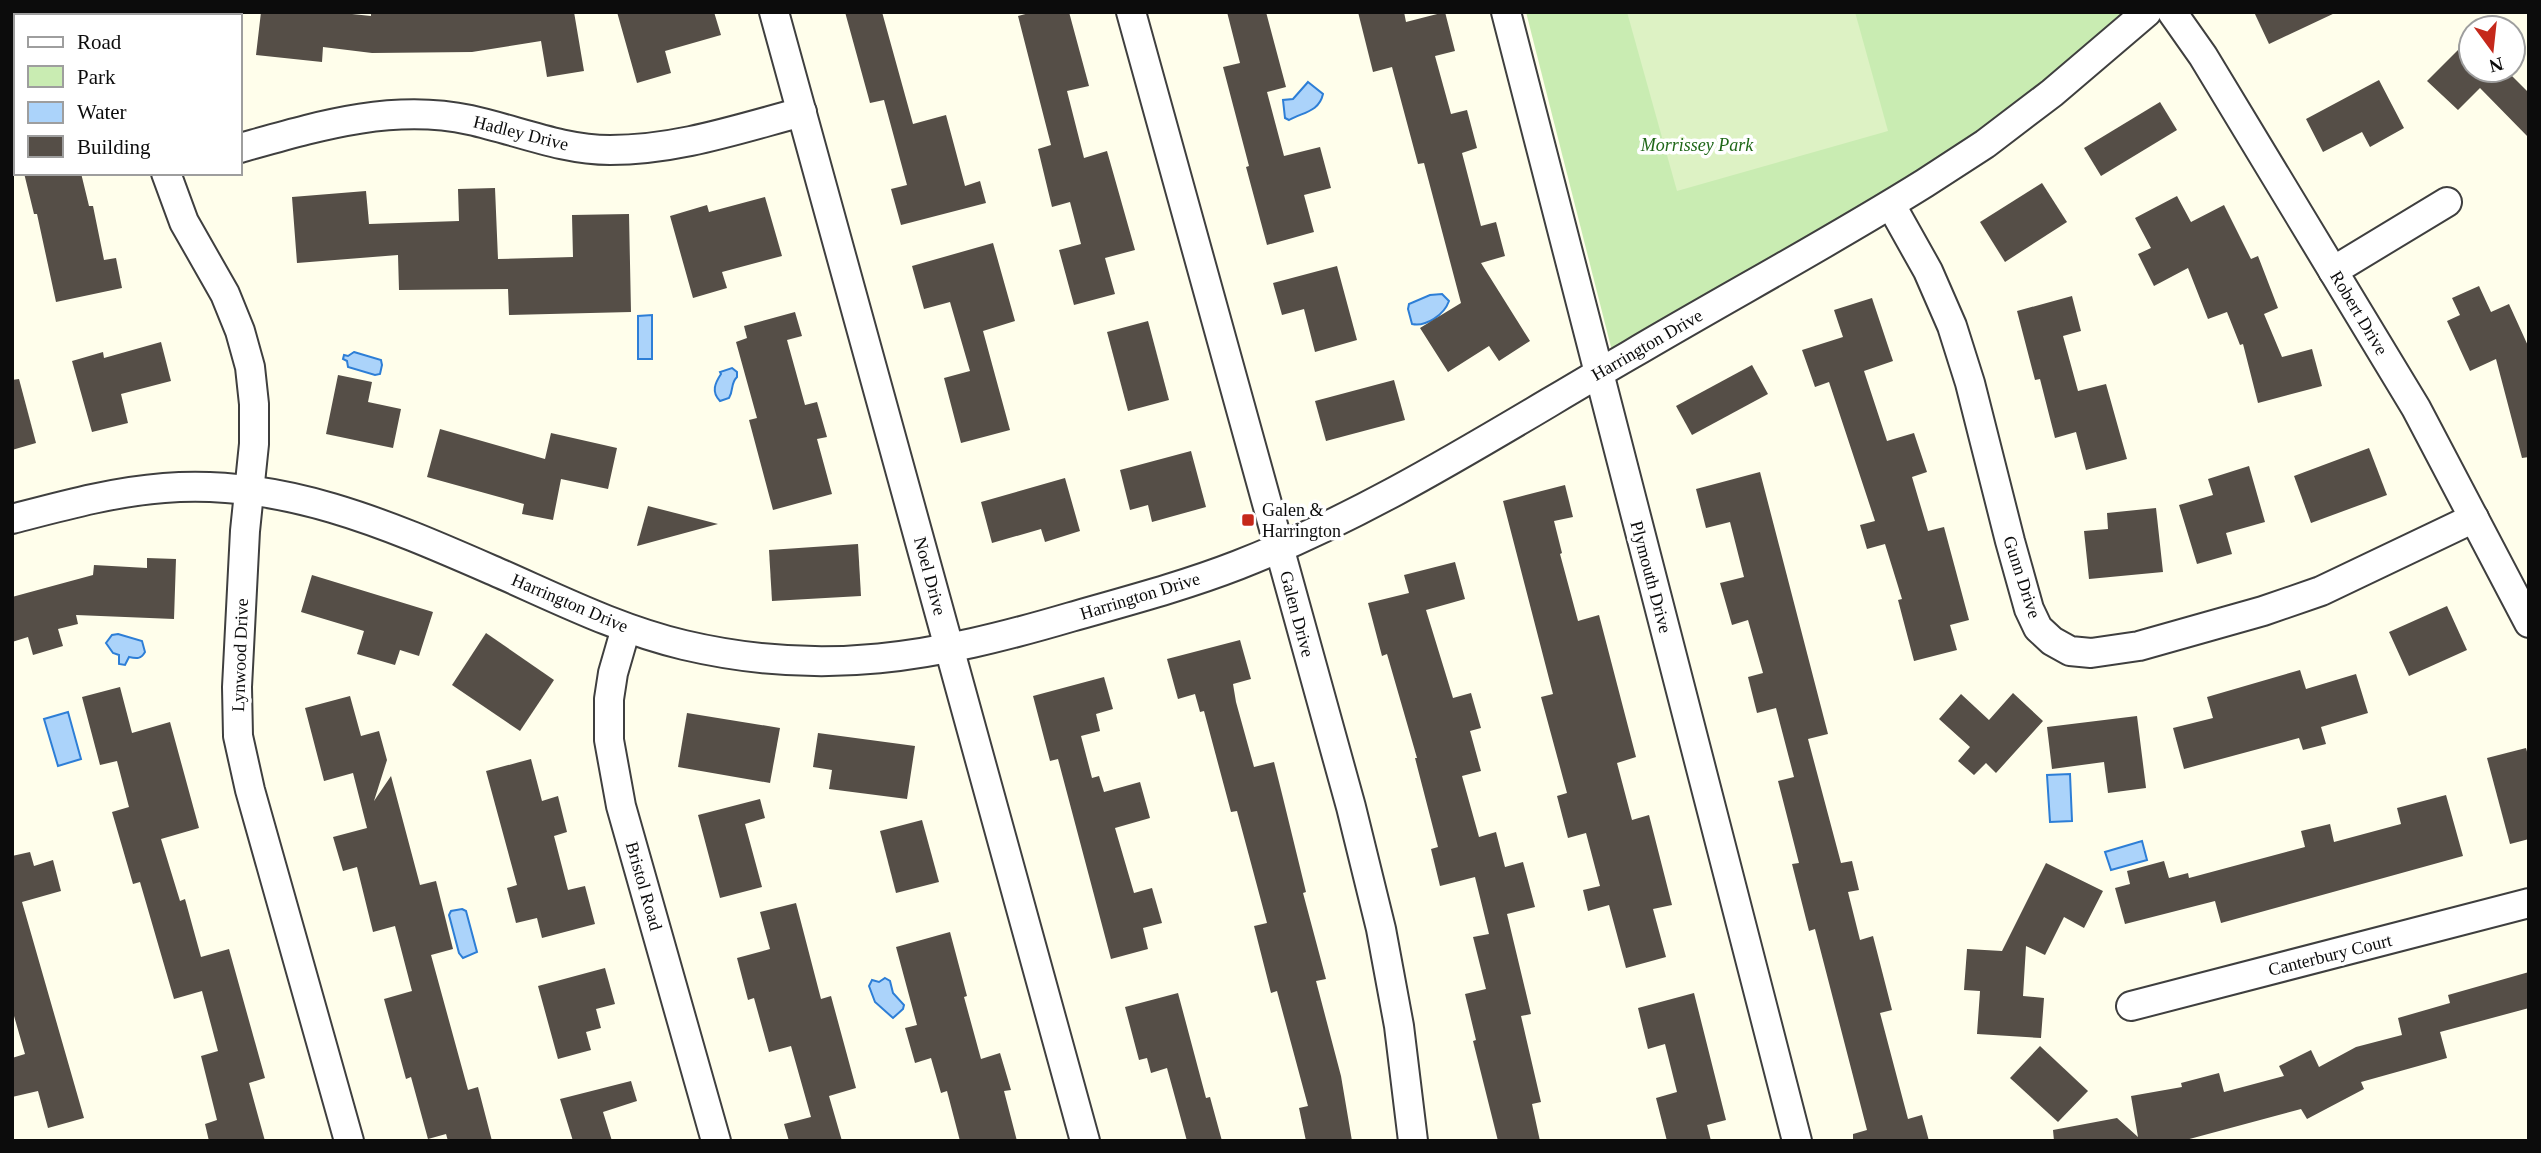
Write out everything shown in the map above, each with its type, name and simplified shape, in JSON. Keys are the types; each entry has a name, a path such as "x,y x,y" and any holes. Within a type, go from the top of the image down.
{"street":[{"name":"Noel Drive","path":"774,12 1085,1141"},
{"name":"Galen Drive","path":"1131,12 1350,807 1381,929 1399,1026 1413,1141"},
{"name":"Plymouth Drive","path":"1506,12 1797,1141"},
{"name":"Harrington Drive","path":"12,519 125,492 167,487 250,489 345,510 415,536 626,628 681,645 756,658 828,662 897,658 950,649 1012,634 1170,588 1241,564 1355,512 1450,461 1891,205 2008,127 2147,12"},
{"name":"Robert Drive","path":"2172,12 2203,56 2416,408 2529,623"},
{"name":"Hadley Drive","path":"242,147 334,122 387,115 430,115 468,120 569,146 607,150 649,149 693,142 802,112"},
{"name":"Lynwood Drive","path":"167,175 184,222 225,294 240,331 250,367 254,404 254,455 240,638 238,736 250,790 349,1141"},
{"path":"2333,271 2447,202"},
{"name":"Gunn Drive","path":"1891,205 1928,271 1952,326 1970,383 2029,609 2038,628 2052,641 2070,650 2091,653 2139,646 2263,611 2321,591 2474,518"},
{"name":"Bristol Road","path":"626,628 613,673 609,699 609,740 621,806 716,1141"},
{"name":"Canterbury Court","path":"2131,1006 2529,904"}],"green space":[{"name":"Morrissey Park","path":"1526,12 2124,12 2026,96 1946,154 1612,351"},
{"path":"1627,12 1855,12 1888,131 1677,191"}],"water":[{"path":"1308,82 1323,94 1318,105 1289,120 1285,118 1283,100 1293,99"},
{"path":"1442,294 1449,301 1439,315 1423,324 1412,324 1409,304 1430,295"},
{"path":"652,315 652,359 638,359 638,316"},
{"path":"354,352 381,360 380,374 348,367 347,361 343,359 344,355 348,356"},
{"path":"732,368 737,372 737,377 729,398 720,401 715,391 720,372"},
{"path":"118,634 142,641 145,652 138,658 129,657 125,665 119,664 119,655 113,653 106,643 112,635"},
{"path":"68,712 81,759 58,766 44,719"},
{"path":"2070,774 2072,821 2050,822 2047,775"},
{"path":"2142,841 2147,860 2111,870 2105,852"},
{"path":"451,911 466,911 477,952 463,958 459,953 449,915"},
{"path":"885,978 890,981 893,993 904,1005 893,1018 875,1002 869,986 872,980 879,982"}],"building":[{"path":"261,12 333,12 371,16 371,12 574,12 584,71 547,77 541,41 472,52 372,53 323,47 322,62 256,55"},
{"path":"617,12 714,12 721,35 665,51 671,73 637,83"},
{"path":"845,12 882,12 913,124 946,115 965,186 980,181 986,203 901,225 891,189 907,185 884,100 870,103"},
{"path":"1033,12 1069,12 1089,86 1067,91 1084,158 1107,151 1135,250 1105,258 1115,294 1074,305 1059,250 1081,244 1070,202 1052,207 1038,149 1051,145 1018,16"},
{"path":"1227,12 1266,12 1286,87 1267,92 1284,156 1320,147 1331,188 1304,195 1314,232 1267,245 1223,67 1240,63"},
{"path":"1358,12 1404,12 1406,22 1445,12 1455,51 1435,56 1451,114 1467,110 1477,148 1462,153 1481,226 1496,222 1505,256 1481,263 1530,341 1499,361 1489,346 1448,372 1420,328 1461,303 1424,163 1418,164 1392,67 1373,72"},
{"path":"2254,12 2337,12 2269,44"},
{"path":"2457,51 2457,84 2520,84 2529,93 2529,138 2480,88 2458,110 2427,81"},
{"path":"2379,80 2404,128 2370,147 2362,132 2323,152 2306,119"},
{"path":"2160,102 2177,130 2101,176 2084,148"},
{"path":"24,175 81,175 89,206 93,206 104,260 116,258 122,288 56,302 37,214 34,214"},
{"path":"2042,183 2067,222 2005,262 1980,222"},
{"path":"495,188 498,259 573,257 572,215 629,214 631,312 509,315 508,289 399,290 398,255 297,263 292,197 366,191 369,224 459,221 458,189"},
{"path":"2177,196 2191,222 2224,205 2251,259 2258,256 2278,308 2264,314 2282,357 2312,349 2322,386 2258,403 2243,344 2240,345 2227,312 2208,319 2188,268 2154,286 2138,254 2151,248 2135,218"},
{"path":"765,197 782,256 722,272 727,288 693,298 670,216 707,205 709,212"},
{"path":"993,243 1015,321 983,331 1010,430 961,443 944,378 970,371 950,302 924,309 912,266"},
{"path":"1337,266 1357,340 1315,352 1304,309 1282,315 1273,283"},
{"path":"2479,286 2491,312 2509,304 2529,348 2529,457 2522,458 2496,359 2470,371 2447,321 2460,315 2452,298"},
{"path":"2072,296 2081,331 2063,336 2078,391 2106,384 2127,459 2086,470 2076,432 2055,438 2040,379 2035,380 2017,311"},
{"path":"1872,298 1893,361 1864,371 1887,441 1914,433 1927,472 1912,477 1928,531 1944,527 1969,620 1950,625 1957,650 1914,661 1898,600 1902,599 1885,544 1867,549 1860,525 1875,521 1829,382 1815,387 1802,350 1843,337 1834,310"},
{"path":"795,312 802,336 787,340 805,405 817,402 827,437 817,439 832,494 773,510 749,420 757,418 736,342 747,338 744,326"},
{"path":"1148,321 1169,400 1128,411 1107,332"},
{"path":"161,342 171,381 121,394 128,423 92,432 72,361 103,352 104,358"},
{"path":"1752,365 1768,394 1692,435 1676,406"},
{"path":"338,375 372,382 368,402 401,409 393,448 326,434"},
{"path":"19,379 36,443 12,450 12,380"},
{"path":"1394,380 1405,420 1326,441 1315,401"},
{"path":"440,429 545,459 551,433 617,448 608,489 561,479 553,520 522,514 524,504 427,477"},
{"path":"2369,448 2387,495 2311,523 2294,476"},
{"path":"1191,451 1206,507 1152,522 1148,505 1130,510 1120,470"},
{"path":"2249,466 2265,522 2226,533 2232,554 2197,564 2179,505 2213,495 2208,479"},
{"path":"1760,472 1828,734 1808,739 1841,863 1852,861 1859,890 1848,892 1860,940 1873,936 1892,1010 1880,1013 1908,1119 1922,1115 1929,1141 1853,1141 1853,1134 1867,1130 1815,929 1809,931 1792,864 1799,863 1778,781 1794,777 1776,708 1757,713 1748,677 1763,673 1748,620 1732,625 1720,583 1744,577 1730,522 1706,528 1696,489"},
{"path":"1065,478 1080,531 1045,542 1041,529 992,543 981,502"},
{"path":"1565,485 1573,517 1554,521 1562,553 1560,554 1578,621 1599,615 1636,757 1617,763 1632,820 1649,815 1672,905 1653,909 1666,957 1626,968 1609,905 1588,911 1583,890 1600,886 1586,833 1568,838 1557,796 1567,793 1541,697 1553,694 1503,501"},
{"path":"648,506 718,524 637,546"},
{"path":"2156,508 2163,572 2089,579 2084,531 2108,529 2107,513"},
{"path":"858,544 861,596 772,601 769,550"},
{"path":"147,558 176,559 174,619 76,615 78,624 58,629 63,646 33,655 28,637 12,642 12,597 93,575 94,565 147,568"},
{"path":"1455,562 1465,599 1426,610 1453,698 1471,693 1481,728 1470,731 1481,771 1462,776 1479,837 1496,832 1505,867 1523,862 1535,907 1507,914 1531,1014 1521,1016 1541,1102 1532,1104 1540,1141 1498,1141 1473,1041 1476,1040 1465,994 1486,989 1473,937 1489,934 1475,877 1440,886 1431,849 1438,847 1417,758 1387,654 1382,656 1368,603 1409,593 1404,575"},
{"path":"312,575 433,612 419,656 400,650 395,665 357,654 364,631 301,612"},
{"path":"2447,606 2467,650 2409,676 2389,632"},
{"path":"486,633 554,680 520,731 452,685"},
{"path":"1240,640 1251,679 1233,684 1236,702 1254,767 1274,762 1306,892 1303,893 1326,979 1316,981 1341,1076 1352,1141 1306,1141 1299,1108 1308,1106 1277,991 1271,993 1254,926 1267,923 1237,811 1231,812 1204,711 1200,712 1195,694 1178,699 1167,659"},
{"path":"2300,670 2306,689 2356,674 2368,713 2321,727 2326,744 2303,750 2299,738 2184,769 2173,728 2213,718 2207,697"},
{"path":"1104,677 1113,709 1096,714 1100,731 1081,736 1092,778 1099,776 1104,792 1140,782 1150,818 1115,828 1134,893 1152,888 1162,923 1143,928 1148,949 1111,959 1058,759 1050,761 1033,696"},
{"path":"120,687 132,733 170,722 199,828 161,839 180,901 185,899 201,957 229,949 265,1078 249,1083 265,1141 209,1141 205,1124 217,1120 201,1056 218,1051 202,991 174,999 140,882 133,884 112,812 129,807 117,761 100,765 82,697"},
{"path":"2013,693 2043,721 1996,773 1986,763 1974,775 1958,761 1970,747 1939,719 1961,694 1989,720"},
{"path":"350,696 361,736 379,731 387,760 374,801 391,776 420,885 436,881 453,949 431,955 468,1090 478,1087 492,1141 448,1141 446,1134 428,1139 411,1077 406,1079 384,999 412,991 395,926 373,932 357,867 343,871 333,837 367,828 353,773 324,781 305,708"},
{"path":"687,713 780,728 770,783 678,767"},
{"path":"2137,716 2146,788 2108,793 2104,762 2052,769 2047,727"},
{"path":"818,733 915,746 907,799 829,789 832,770 813,767"},
{"path":"2526,748 2529,759 2529,839 2510,844 2487,758"},
{"path":"531,759 542,801 558,796 567,832 554,836 568,890 585,886 595,924 542,938 537,918 516,923 507,888 517,885 486,771"},
{"path":"2446,795 2463,856 2221,923 2215,901 2125,924 2115,888 2130,884 2127,871 2164,861 2169,878 2188,873 2189,878 2305,847 2301,831 2330,824 2334,842 2401,824 2397,808"},
{"path":"760,799 765,818 745,824 762,887 720,898 698,815"},
{"path":"922,820 939,882 896,893 880,831"},
{"path":"30,852 34,866 53,860 61,891 22,902 84,1118 48,1128 38,1091 12,1097 12,1058 25,1054 12,1009 12,856"},
{"path":"2046,863 2103,891 2084,928 2064,917 2045,955 2026,946 2023,996 2044,998 2041,1038 1977,1034 1980,991 1964,990 1967,949 2002,951"},
{"path":"796,903 821,999 831,996 856,1088 829,1096 842,1141 789,1141 784,1124 811,1117 791,1046 769,1052 754,998 748,1000 737,958 770,949 760,912"},
{"path":"950,932 981,1059 1000,1053 1011,1090 1004,1091 1017,1141 960,1141 947,1091 941,1093 931,1058 915,1063 905,1028 917,1025 896,947"},
{"path":"605,968 615,1004 596,1009 601,1028 586,1032 591,1050 558,1059 538,986"},
{"path":"2529,972 2529,1008 2440,1032 2447,1058 2361,1082 2364,1089 2307,1119 2301,1109 2182,1141 2054,1141 2053,1130 2117,1118 2138,1137 2131,1096 2182,1087 2181,1083 2219,1073 2224,1092 2284,1076 2279,1066 2311,1050 2319,1067 2356,1047 2402,1035 2398,1018 2450,1003 2448,995"},
{"path":"1178,993 1206,1098 1210,1097 1222,1141 1187,1141 1167,1068 1151,1073 1147,1058 1139,1060 1125,1007"},
{"path":"1694,993 1726,1120 1707,1125 1711,1141 1667,1141 1656,1098 1677,1092 1665,1044 1648,1049 1638,1008"},
{"path":"2040,1046 2088,1091 2058,1122 2010,1078"},
{"path":"631,1081 637,1101 603,1112 612,1141 573,1141 560,1099"}],"place":[{"name":"Galen & Harrington","path":"1248,520"}]}
